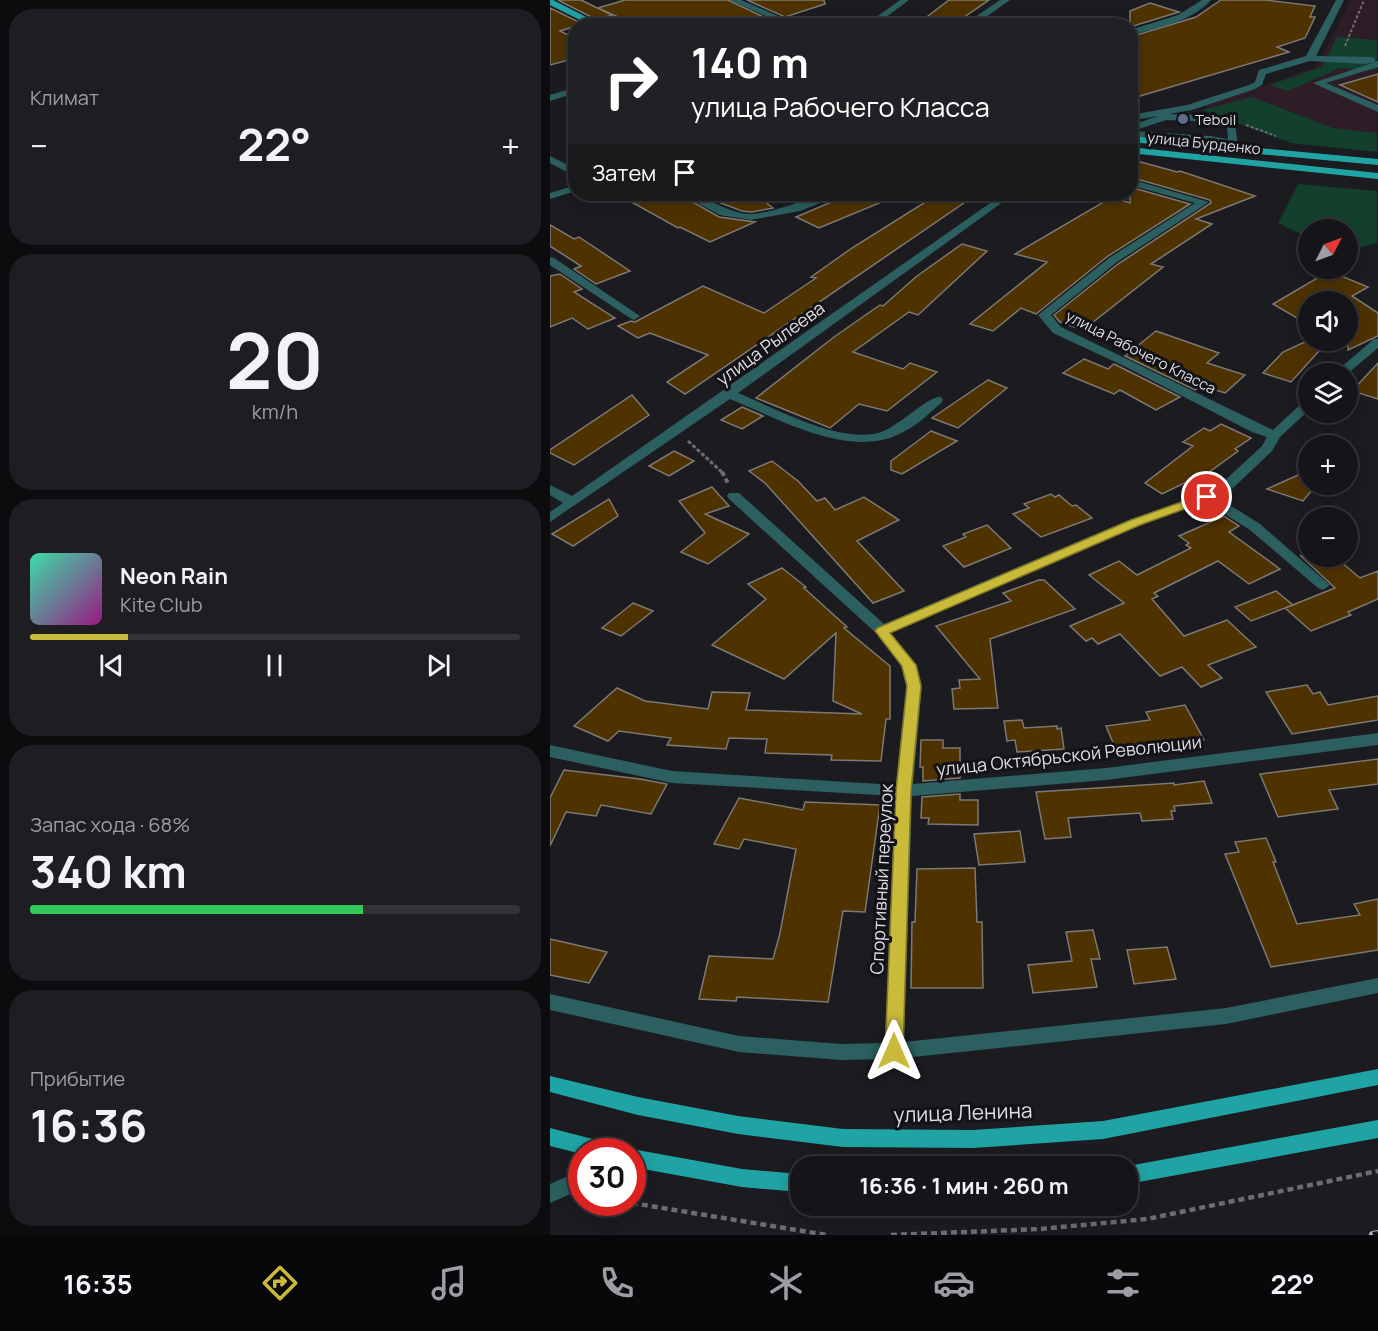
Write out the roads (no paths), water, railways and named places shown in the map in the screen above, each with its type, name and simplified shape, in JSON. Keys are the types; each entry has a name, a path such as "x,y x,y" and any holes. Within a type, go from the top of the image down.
{"main road":[{"path":"550,2 583,18"},
{"path":"550,11 568,20"},
{"name":"улица Бурденко","path":"1138,141 1378,162"},
{"name":"улица Бурденко","path":"1138,151 1378,176"},
{"name":"улица Ленина","path":"550,1084 638,1106 738,1125 843,1138 973,1139 1103,1130 1378,1077"},
{"path":"1138,1173 1378,1129"},
{"path":"550,1137 568,1142"},
{"path":"646,1161 742,1178 790,1182"}],"street":[{"path":"734,0 778,18"},
{"path":"879,18 905,0"},
{"path":"978,18 1006,0"},
{"path":"1138,30 1178,18 1199,8 1207,0"},
{"path":"1310,58 1340,0"},
{"path":"1138,117 1189,108 1252,87 1259,83 1262,72 1310,58 1378,64"},
{"path":"1366,62 1378,58"},
{"path":"1378,64 1318,83 1378,110"},
{"path":"550,98 568,92"},
{"path":"1138,126 1165,117 1216,119 1232,125 1233,147"},
{"path":"1138,134 1210,139 1251,150"},
{"path":"550,159 568,169"},
{"name":"улица Рабочего Класса","path":"1138,184 1204,202 1113,260 1044,315 1057,330 1128,363 1257,429 1275,435"},
{"path":"550,196 568,190"},
{"path":"700,201 724,213 746,218 763,216 814,201"},
{"name":"улица Рылеева","path":"550,518 729,394 999,201"},
{"path":"550,260 634,316"},
{"path":"1352,363 1378,342"},
{"path":"729,394 836,435 874,439 904,428 937,400"},
{"path":"882,631 1136,522 1207,497 1226,486 1267,448 1275,435 1298,413"},
{"path":"550,489 572,502"},
{"name":"Спортивный переулок","path":"734,496 882,631 909,665 914,686 904,791 894,1051"},
{"path":"1207,497 1255,527 1324,585"},
{"name":"улица Октябрьской Революции","path":"550,751 672,777 904,791 1106,774 1378,739"},
{"path":"550,1002 739,1044 841,1052 894,1051 1226,1016 1378,985"},
{"path":"550,1194 568,1186"}],"railway":[{"path":"1373,1235 1378,1234"}],"place":[{"name":"Teboil","path":"1183,119"}]}
